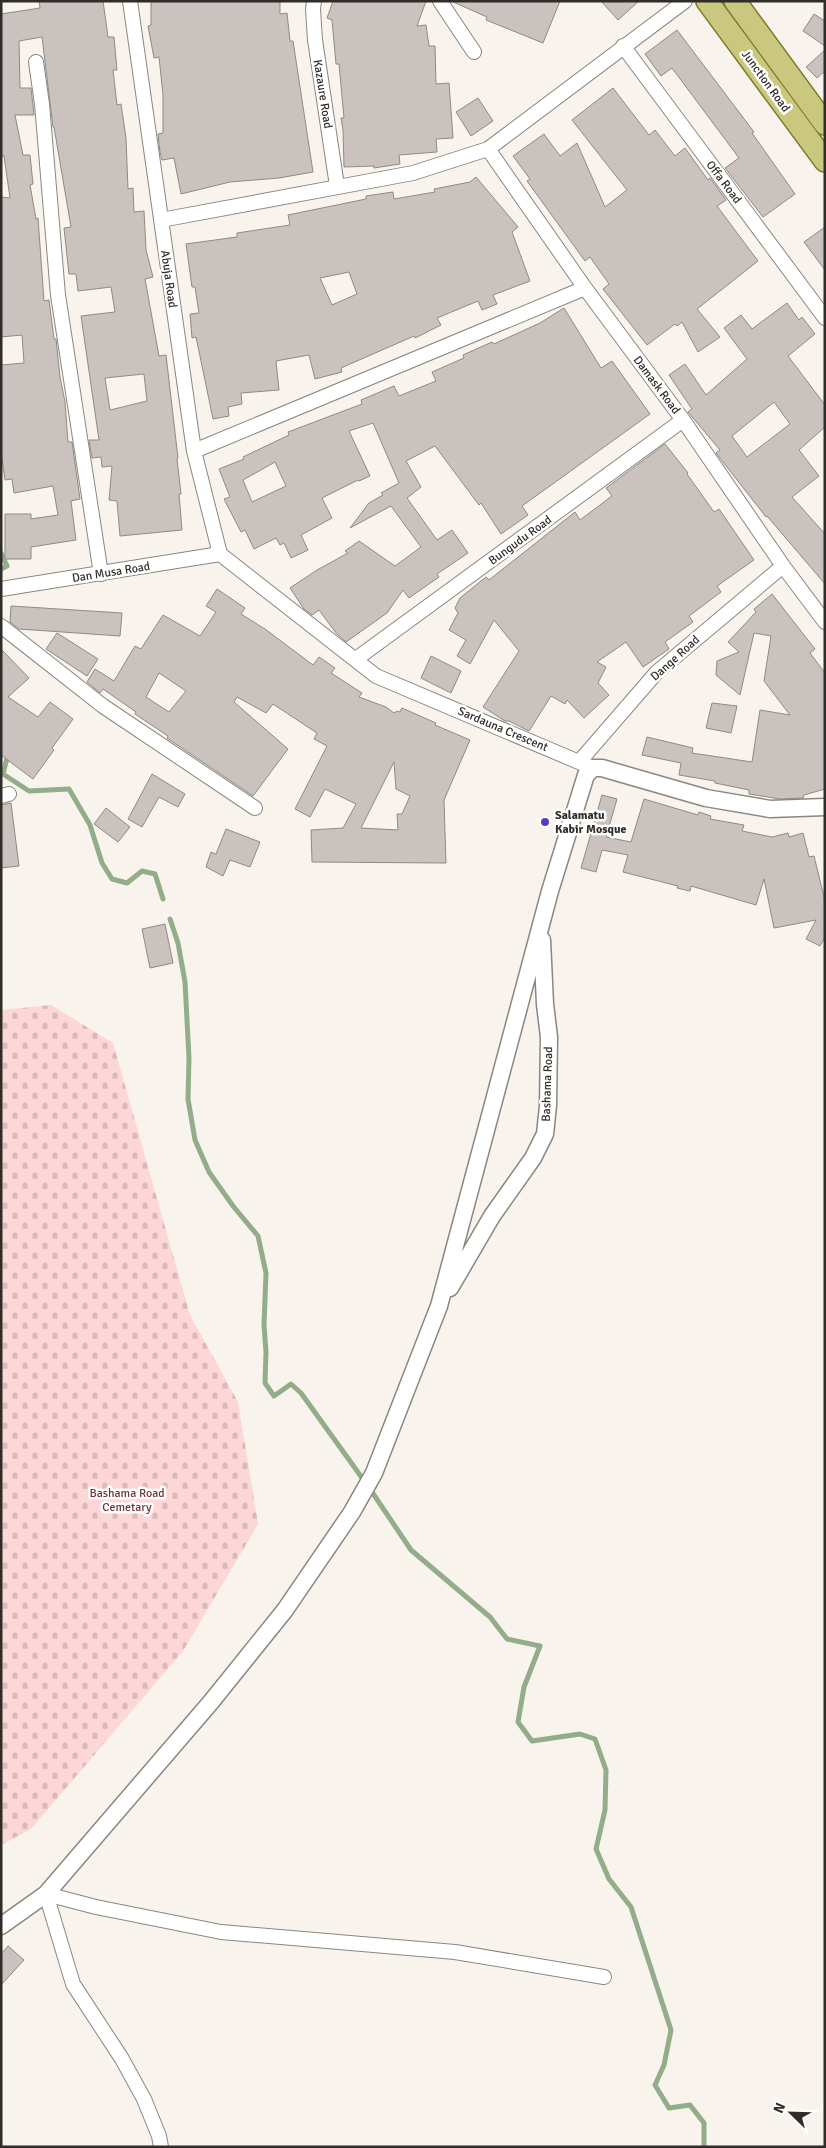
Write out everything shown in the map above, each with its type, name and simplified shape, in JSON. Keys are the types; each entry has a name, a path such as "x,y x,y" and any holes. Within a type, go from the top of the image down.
{"main road":[{"name":"Junction Road","path":"707,1 825,161"},
{"name":"Junction Road","path":"735,1 825,124"}],"street":[{"name":"Abuja Road","path":"130,1 194,451 220,554"},
{"name":"Kazaure Road","path":"314,1 315,40 337,186"},
{"path":"440,1 474,52"},
{"path":"160,220 413,173 488,149 685,1"},
{"name":"Offa Road","path":"623,46 825,318"},
{"path":"36,62 42,104 58,295 101,574"},
{"name":"Damask Road","path":"488,149 585,288 683,420 783,566 825,622"},
{"path":"194,451 585,288"},
{"name":"Bungudu Road","path":"356,659 683,420"},
{"name":"Dan Musa Road","path":"1,589 220,554"},
{"name":"Sardauna Crescent","path":"220,554 376,676 586,765 706,798 770,809 825,807"},
{"name":"Dange Road","path":"586,765 657,672 783,566"},
{"path":"1,626 103,706 255,808"},
{"name":"Bashama Road","path":"1,1926 46,1894 211,1702 285,1610 352,1512 374,1473 439,1306 542,923 586,775 586,765"},
{"name":"Bashama Road","path":"439,1306 492,1216 533,1158 545,1134 548,1106 548,1037 542,923"},
{"path":"46,1894 96,1907 221,1932 447,1951 604,1978"},
{"path":"46,1894 73,1984 122,2059 144,2099 159,2136 161,2147"}],"green space":[{"name":"Bashama Road Cemetary","path":"51,1005 113,1043 190,1315 238,1402 258,1524 183,1651 31,1829 1,1845 1,1010"}],"building":[{"path":"39,1 103,1 108,37 114,37 117,70 113,70 117,105 121,104 126,138 128,189 133,188 134,212 144,211 146,250 153,277 145,279 159,356 166,355 178,458 182,530 120,536 117,501 109,500 112,466 102,467 101,457 92,458 89,440 99,440 81,316 115,312 111,287 78,291 76,274 69,274 64,228 71,227 53,127 42,37 19,41 20,88 31,88 34,115 15,115 23,155 30,155 33,184 30,185 36,219 38,218 44,301 49,300 65,402 68,442 72,442 80,499 71,501 76,540 31,547 31,559 5,559 5,514 31,514 31,519 58,515 53,486 14,493 12,479 5,480 1,452 1,365 24,363 22,335 1,337 1,197 10,198 4,156 1,156 1,14 40,8","holes":["144,374 147,401 110,410 105,378"]},
{"path":"151,1 280,1 280,14 287,13 290,41 293,41 313,172 279,178 230,182 181,194 174,158 162,160 160,152 158,134 163,133 163,95 159,57 154,58 148,26 151,25"},
{"path":"333,1 426,1 417,26 426,25 429,46 435,46 436,84 449,83 453,138 436,139 437,152 399,155 400,164 374,168 374,166 344,167 341,118 344,118 339,64 336,64 332,20 327,18"},
{"path":"451,1 560,1 543,43 486,20 487,17"},
{"path":"601,1 639,1 618,20"},
{"path":"814,14 825,21 825,46 803,31"},
{"path":"677,30 754,132 752,133 795,194 763,217 725,168 739,158 672,68 661,76 645,54"},
{"path":"825,50 825,71 817,78 806,67"},
{"path":"613,88 649,135 655,130 675,156 685,148 708,180 710,178 726,200 717,206 758,261 697,309 720,337 698,352 682,322 677,326 675,324 647,345 603,289 609,284 590,257 585,261 527,181 530,179 513,156 544,134 560,156 577,143 605,207 627,190 572,120"},
{"path":"478,98 493,121 471,136 456,112"},
{"path":"476,177 518,227 512,232 530,281 493,295 497,304 482,310 478,301 437,318 441,325 415,338 414,336 341,368 342,372 315,379 309,355 276,361 279,390 241,393 242,404 228,407 229,416 213,419 196,337 192,338 190,314 199,313 195,287 192,287 186,244 237,237 237,233 290,225 288,215 366,199 366,196 393,192 394,199 435,192 434,189 470,182","holes":["349,272 357,294 332,305 320,278"]},
{"path":"825,227 825,270 804,242"},
{"path":"787,303 799,320 802,317 815,334 788,356 825,405 825,427 799,450 819,476 792,497 825,534 825,584 766,517 716,453 720,450 688,412 692,409 669,375 685,364 706,395 747,359 724,328 741,315 752,329","holes":["774,402 790,424 747,457 732,436"]},
{"path":"564,308 601,368 612,361 650,414 522,506 528,515 501,534 481,503 479,505 435,446 406,461 421,487 407,498 437,540 452,530 468,553 437,574 439,577 409,598 403,590 387,613 346,642 336,633 319,610 312,615 304,609 290,588 348,553 345,551 359,541 395,566 421,547 391,506 350,528 369,503 383,495 381,493 399,483 373,423 349,431 370,476 322,498 332,518 301,535 308,550 291,558 284,543 280,545 276,538 254,549 245,530 241,532 224,499 230,497 219,469 244,459 243,457 289,435 288,432 362,404 361,400 394,386 399,396 436,381 432,372 464,358 463,355 492,342 494,344 540,323","holes":["275,462 286,486 252,502 243,480"]},
{"path":"665,444 688,473 714,512 719,509 754,560 717,586 721,592 689,616 693,622 665,642 669,649 643,667 626,642 597,662 606,667 598,683 609,695 584,718 567,700 565,704 551,696 529,731 509,721 505,721 483,707 519,651 494,620 470,664 457,656 466,640 449,630 458,613 455,608 460,598 486,577 489,580 575,512 580,520 612,496 606,488"},
{"path":"217,589 245,608 241,614 265,629 313,665 319,657 335,668 331,673 362,693 359,697 386,707 394,713 400,712 402,708 470,740 444,800 446,863 312,862 311,830 343,828 356,804 325,789 310,817 295,809 327,746 314,739 317,733 273,704 266,713 237,697 234,702 288,749 253,796 167,738 168,736 135,714 136,712 103,689 100,693 87,682 95,669 114,681 135,646 141,649 163,615 200,636 216,612 206,606","holes":["159,673 186,691 169,712 146,697","394,762 396,789 410,796 402,814 397,814 398,830 361,828"]},
{"path":"772,594 815,649 810,653 825,673 825,789 804,795 803,798 780,799 749,794 749,790 715,783 715,781 679,775 681,763 642,755 647,737 693,748 692,753 752,762 760,710 790,715 764,681 771,636 754,633 740,695 716,675 717,661 739,652 728,642 756,612 754,609"},
{"path":"11,606 122,613 120,636 19,629 10,622"},
{"path":"57,633 98,659 87,676 46,649"},
{"path":"1,649 29,678 8,697 38,717 50,702 73,719 33,779 1,755"},
{"path":"431,656 461,671 451,693 421,678"},
{"path":"712,703 737,706 731,733 706,728"},
{"path":"152,774 185,794 178,807 159,797 142,827 128,819"},
{"path":"602,795 617,799 606,837 631,842 644,799 698,815 699,812 711,816 710,819 744,825 742,831 772,837 788,833 789,837 803,833 809,857 814,856 825,901 825,937 820,946 806,939 816,920 774,928 764,879 756,905 691,886 690,891 677,888 678,886 623,872 628,855 602,850 596,872 581,868"},
{"path":"11,803 19,866 1,868 1,805"},
{"path":"106,808 130,827 118,842 94,824"},
{"path":"226,829 260,842 250,867 230,860 223,876 206,867 211,852 216,854"},
{"path":"165,924 173,963 150,968 142,929"},
{"path":"8,1946 24,1960 1,1985 1,1954"}],"waterway":[{"path":"1,553 7,566 1,569"},
{"path":"8,754 3,774 29,791 69,789 90,825 102,863 112,879 127,883 142,871 155,874 163,899"},
{"path":"170,919 178,943 185,982 189,1058 188,1099 195,1140 209,1172 233,1206 258,1236 266,1273 264,1325 266,1352 265,1383 274,1396 291,1384 301,1393 365,1482"},
{"path":"370,1489 411,1550 490,1617 507,1639 540,1646 524,1687 518,1722 532,1741 580,1734 595,1739 606,1770 605,1810 596,1849 609,1879 631,1907 671,2030 664,2065 655,2085 669,2108 690,2105 704,2123 704,2147"}],"place":[{"name":"Salamatu Kabir Mosque","path":"545,822"}]}
